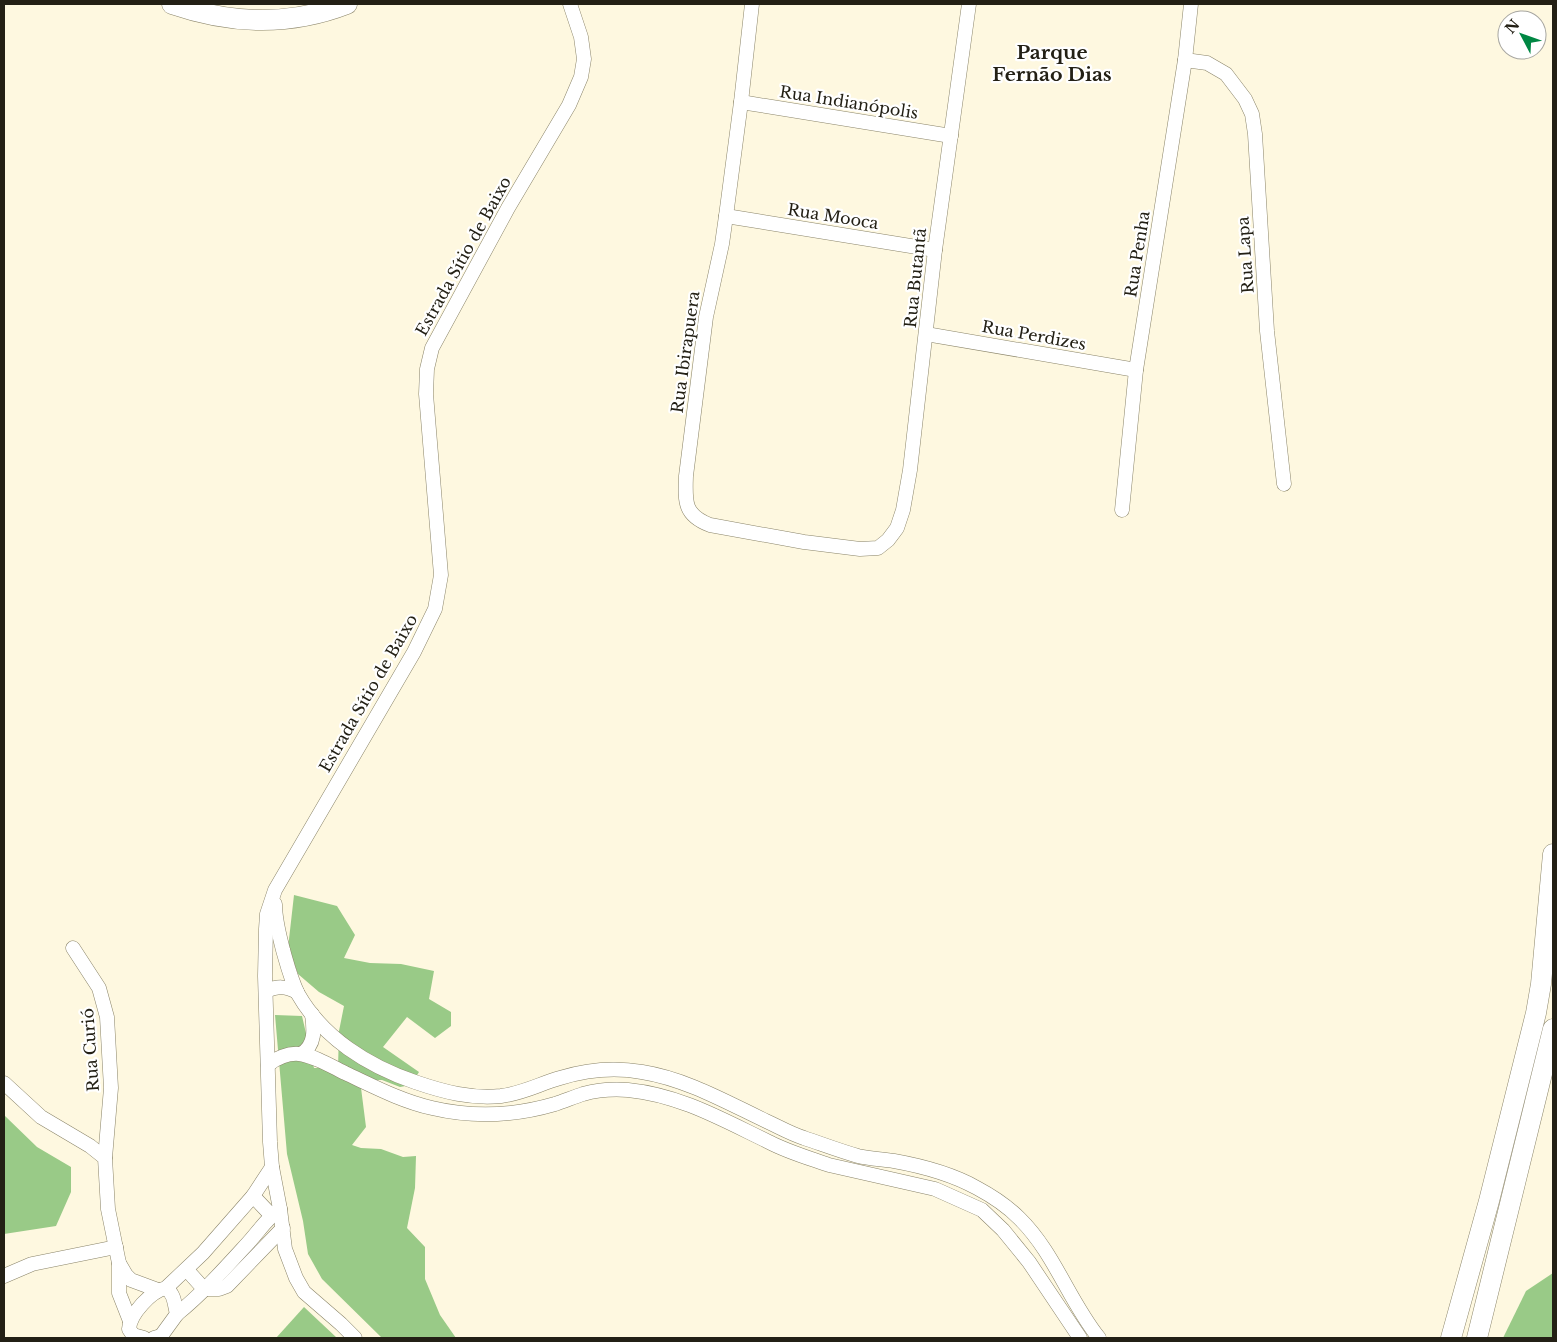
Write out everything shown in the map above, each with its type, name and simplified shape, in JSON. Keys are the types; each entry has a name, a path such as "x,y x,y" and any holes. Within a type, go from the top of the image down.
{"street":[{"path":"172,4 204,14 238,20 256,20 303,17 347,4"},
{"name":"Estrada Sítio de Baixo","path":"355,1338 342,1324 304,1292 296,1278 285,1250 282,1228 276,1212 272,1167 267,1048 267,914 275,890 414,652 435,608 442,575 426,394 427,369 432,348 439,334 508,208 569,105 581,77 584,59 581,37 570,4"},
{"name":"Rua Ibirapuera","path":"752,4 742,102 726,216 706,317 686,476 685,494 687,506 697,520 710,525 813,543 860,549 878,548"},
{"name":"Rua Butantã","path":"878,548 888,540 897,528 910,470 934,250 969,4"},
{"name":"Rua Penha","path":"1122,510 1136,370 1185,60 1191,4"},
{"name":"Rua Lapa","path":"1185,60 1207,63 1226,74 1242,94 1252,114 1255,134 1267,331 1284,484"},
{"name":"Rua Indianópolis","path":"742,102 951,136"},
{"name":"Rua Mooca","path":"726,216 934,250"},
{"name":"Rua Perdizes","path":"926,334 1136,370"},
{"path":"1451,1338 1489,1201 1536,1013 1541,984 1553,854"},
{"path":"275,890 275,916 278,932 297,992 312,1014 331,1035 364,1060 406,1079 443,1091 481,1097 503,1096 527,1091 557,1078 581,1072 607,1069 641,1072 698,1088 800,1137 829,1147 860,1156 896,1162 953,1176 1002,1203 1020,1218 1037,1239 1099,1338"},
{"name":"Rua Curió","path":"73,948 99,988 108,1017 112,1088 105,1158 108,1209 119,1263 119,1293 129,1329"},
{"path":"266,991 280,986 297,992"},
{"path":"268,1065 286,1056 305,1052 312,1041 314,1032 312,1014"},
{"path":"1477,1338 1553,1028"},
{"path":"267,1048 286,1056"},
{"path":"301,1054 416,1104 462,1114 510,1114 555,1104 585,1093 614,1090 628,1090 663,1096 702,1109 771,1143 829,1166 936,1189 982,1210 1003,1230 1029,1262 1080,1338"},
{"path":"4,1083 41,1117 90,1146 105,1158"},
{"path":"144,1338 133,1335 129,1329 134,1314 187,1270 203,1253 253,1196 272,1167"},
{"path":"158,1337 176,1314 204,1289 276,1212 253,1196"},
{"path":"187,1270 204,1289 219,1289 227,1286 282,1228"},
{"path":"4,1276 32,1264 116,1247"},
{"path":"119,1263 131,1280 171,1293 175,1301 176,1314"}],"green space":[{"path":"294,895 337,906 355,935 344,958 370,963 401,964 434,971 429,999 451,1012 451,1026 435,1038 407,1017 383,1047 419,1072 411,1085 400,1087 382,1080 360,1080 366,1127 352,1145 361,1148 381,1149 403,1157 416,1156 415,1188 407,1228 425,1247 425,1279 440,1315 456,1338 382,1338 322,1279 308,1254 303,1221 287,1154 275,1015 302,1016 314,1068 338,1068 339,1031 344,1006 319,992 298,974 288,948"},
{"path":"4,1115 37,1147 71,1167 71,1192 56,1226 4,1234"},
{"path":"1553,1273 1553,1338 1503,1338 1526,1291"},
{"path":"304,1307 337,1338 276,1338"}],"district":[{"name":"Parque Fernão Dias","path":"1052,63"}]}
